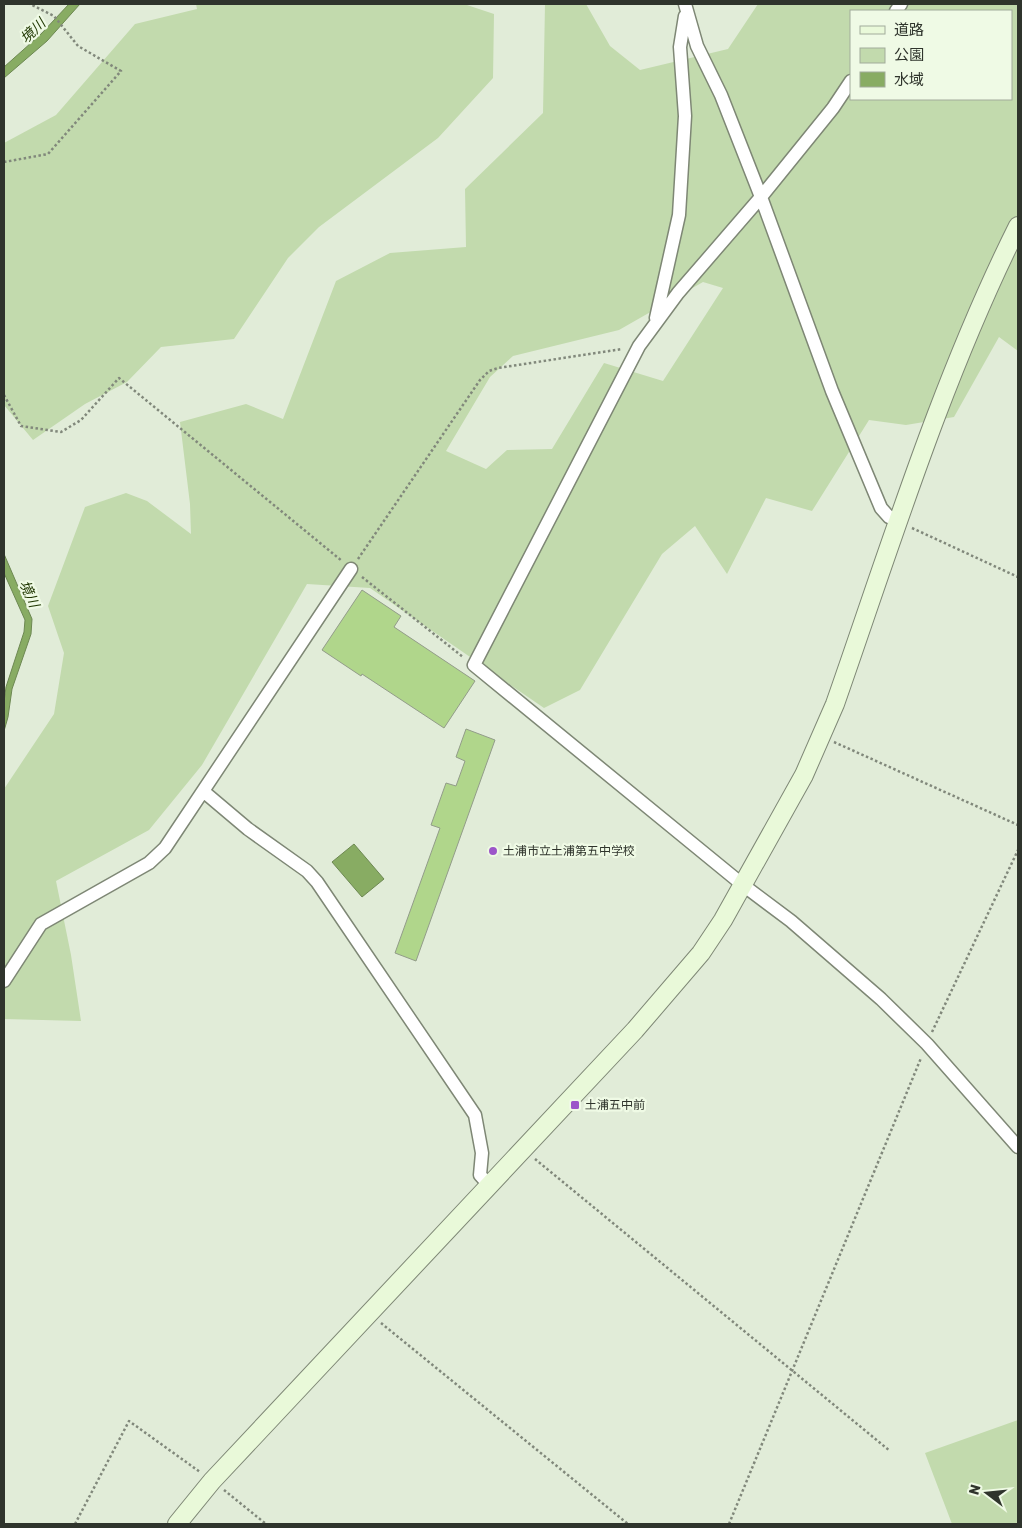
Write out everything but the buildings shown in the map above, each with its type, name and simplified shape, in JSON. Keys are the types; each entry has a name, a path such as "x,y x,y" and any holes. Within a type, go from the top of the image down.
{"street":[{"path":"685,7 697,46 721,95 761,197 832,391 881,508 889,517 899,522"},
{"path":"655,325 679,215 685,116 680,47 685,7"},
{"path":"850,82 833,108 761,197 678,292 639,346 474,665 743,885 791,921 882,999 927,1044 1018,1147"},
{"path":"177,1524 212,1481 680,980 702,953 743,885 804,775 835,704 937,414 971,328 1018,226"},
{"path":"4,981 41,924 149,862 165,848 351,569"},
{"path":"203,791 248,829 307,872 317,882 475,1115 482,1153 480,1175 489,1185"}],"path":[{"path":"4,162 48,154 121,71 78,46 54,18 30,4"},
{"path":"351,569 480,380 489,371 639,346"},
{"path":"4,395 22,426 60,432 82,420 118,378 351,569 474,665"},
{"path":"899,522 1018,577"},
{"path":"821,736 1018,825"},
{"path":"729,1524 927,1044 1018,850"},
{"path":"522,1148 890,1451"},
{"path":"369,1314 628,1524"},
{"path":"74,1524 129,1422 212,1481 266,1524"}],"green space":[{"path":"196,4 464,4 494,14 493,78 438,138 319,227 288,258 234,339 161,347 127,382 85,404 33,440 4,405 4,143 56,115 135,24 197,9"},
{"path":"545,4 586,4 610,46 640,70 728,49 758,4 1018,4 1018,351 999,337 954,417 906,425 869,420 812,511 766,498 727,574 695,526 662,554 580,690 544,708 370,588 307,584 202,765 149,830 56,881 71,955 81,1021 4,1019 4,789 54,714 64,653 48,606 85,507 126,493 147,501 191,534 190,504 180,422 246,404 283,419 336,281 390,253 466,247 465,189 543,113","holes":["703,282 723,288 663,381 604,363 552,449 507,450 486,469 446,451 490,377 513,356 619,330"]},
{"path":"1018,1420 1018,1524 952,1524 925,1453"}],"water":[{"path":"69,4 80,4 47,41 4,78 4,67 41,34"},
{"path":"4,554 32,619 31,634 12,689 4,731 6,687 24,632 25,620 4,573"},
{"path":"354,844 384,879 362,897 332,862"}],"place":[{"name":"土浦市立土浦第五中学校","path":"493,851"},
{"name":"土浦五中前","path":"575,1105"}],"water label":[{"name":"境川","path":"33,31"},
{"name":"境川","path":"29,594"}]}
